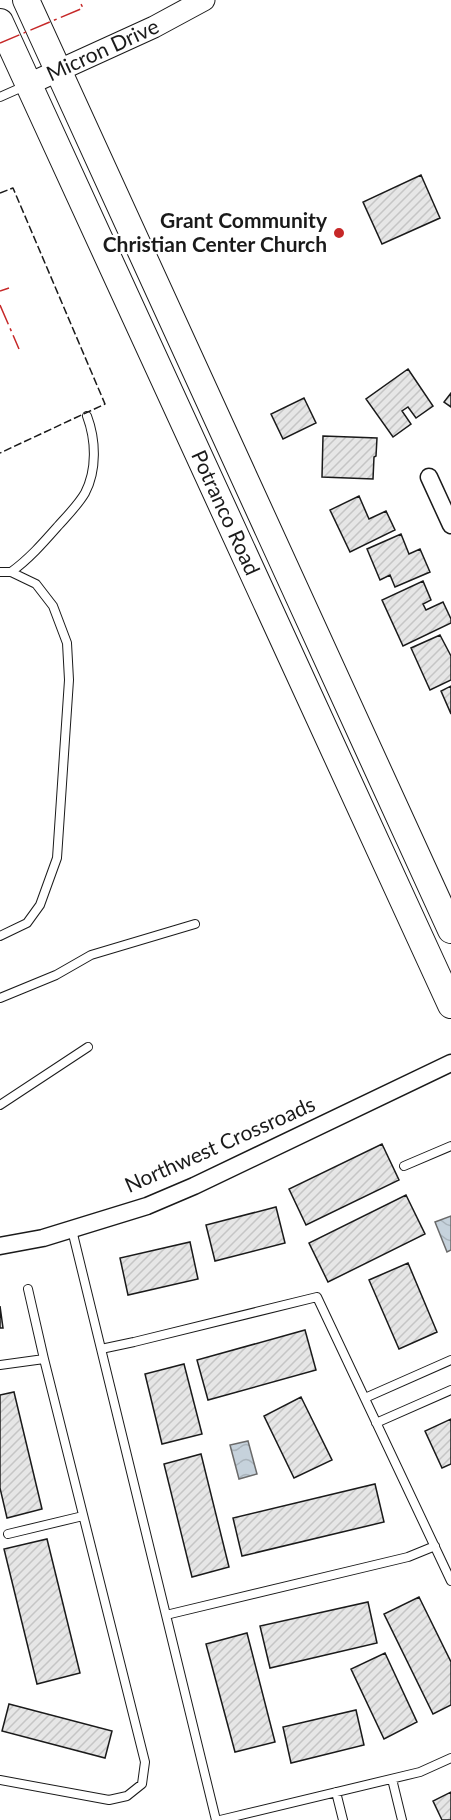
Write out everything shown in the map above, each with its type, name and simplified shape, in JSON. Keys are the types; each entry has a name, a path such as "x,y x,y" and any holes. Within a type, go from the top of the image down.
{"main road":[{"name":"Potranco Road","path":"26,0 451,930"},
{"name":"Potranco Road","path":"0,22 451,1005"}],"street":[{"name":"Micron Drive","path":"29,84 154,27 204,0"},
{"path":"429,477 451,525"},
{"name":"Northwest Crossroads","path":"0,1246 72,1230 156,1202 451,1063"}],"lane":[{"name":"Micron Drive","path":"0,98 29,84"},
{"path":"11,572 36,552 85,494 93,465 94,446 92,429 87,416"},
{"path":"0,572 11,572 36,584 53,606 68,643 69,680 57,858 40,905 27,923 0,936"},
{"path":"0,998 56,975 91,955 195,924"},
{"path":"0,1105 88,1047"},
{"path":"404,1166 451,1146"},
{"path":"72,1230 218,1820 420,1772 451,1758"},
{"path":"0,1780 109,1800 128,1797 142,1784 145,1762 28,1289"},
{"path":"101,1349 317,1297 451,1581"},
{"path":"0,1365 44,1359"},
{"path":"365,1398 451,1360"},
{"path":"376,1423 451,1390"},
{"path":"8,1534 83,1516"},
{"path":"166,1614 408,1557 435,1546"},
{"path":"392,1779 402,1820"},
{"path":"336,1792 343,1820"}],"water":[{"path":"451,1216 451,1250 447,1252 435,1222"},
{"path":"248,1441 257,1474 239,1479 230,1445"}],"building":[{"path":"421,175 440,218 382,244 363,202"},
{"path":"408,369 433,406 416,418 408,407 402,411 411,424 393,437 366,399"},
{"path":"451,393 451,407 444,402"},
{"path":"304,398 316,423 283,439 271,414"},
{"path":"323,436 377,438 373,479 322,477"},
{"path":"359,496 369,519 386,511 395,530 350,552 330,510"},
{"path":"401,534 409,554 420,549 430,572 395,587 390,575 380,580 367,549"},
{"path":"423,581 431,600 423,604 426,610 443,602 451,623 403,646 382,600"},
{"path":"440,635 451,656 451,680 430,690 411,648"},
{"path":"451,686 451,714 441,691"},
{"path":"382,1144 399,1180 306,1225 289,1189"},
{"path":"406,1195 425,1234 328,1282 309,1243"},
{"path":"276,1207 285,1243 215,1261 206,1225"},
{"path":"190,1242 198,1279 128,1295 120,1258"},
{"path":"408,1263 437,1332 399,1349 369,1280"},
{"path":"0,1306 3,1328 0,1328"},
{"path":"305,1330 316,1370 208,1400 197,1360"},
{"path":"184,1364 202,1434 162,1444 145,1374"},
{"path":"14,1392 42,1509 7,1518 0,1488 0,1395"},
{"path":"301,1397 332,1460 294,1478 264,1416"},
{"path":"451,1419 451,1464 442,1468 425,1431"},
{"path":"201,1454 229,1567 192,1577 164,1464"},
{"path":"375,1484 384,1522 242,1556 233,1518"},
{"path":"47,1539 80,1673 37,1684 4,1549"},
{"path":"419,1597 451,1662 451,1705 433,1714 384,1614"},
{"path":"368,1602 377,1643 270,1668 260,1626"},
{"path":"247,1633 275,1742 235,1752 206,1644"},
{"path":"385,1653 417,1722 384,1739 351,1669"},
{"path":"9,1704 112,1731 105,1758 2,1731"},
{"path":"356,1710 364,1745 291,1763 283,1727"},
{"path":"451,1792 451,1820 442,1820 433,1801"}],"fence":[{"path":"0,193 13,188 105,404 0,453"}],"power":[{"path":"0,43 83,8 79,0"},
{"path":"0,291 9,288"},
{"path":"0,305 19,349"}],"place":[{"name":"Grant Community Christian Center Church","path":"339,233"}]}
